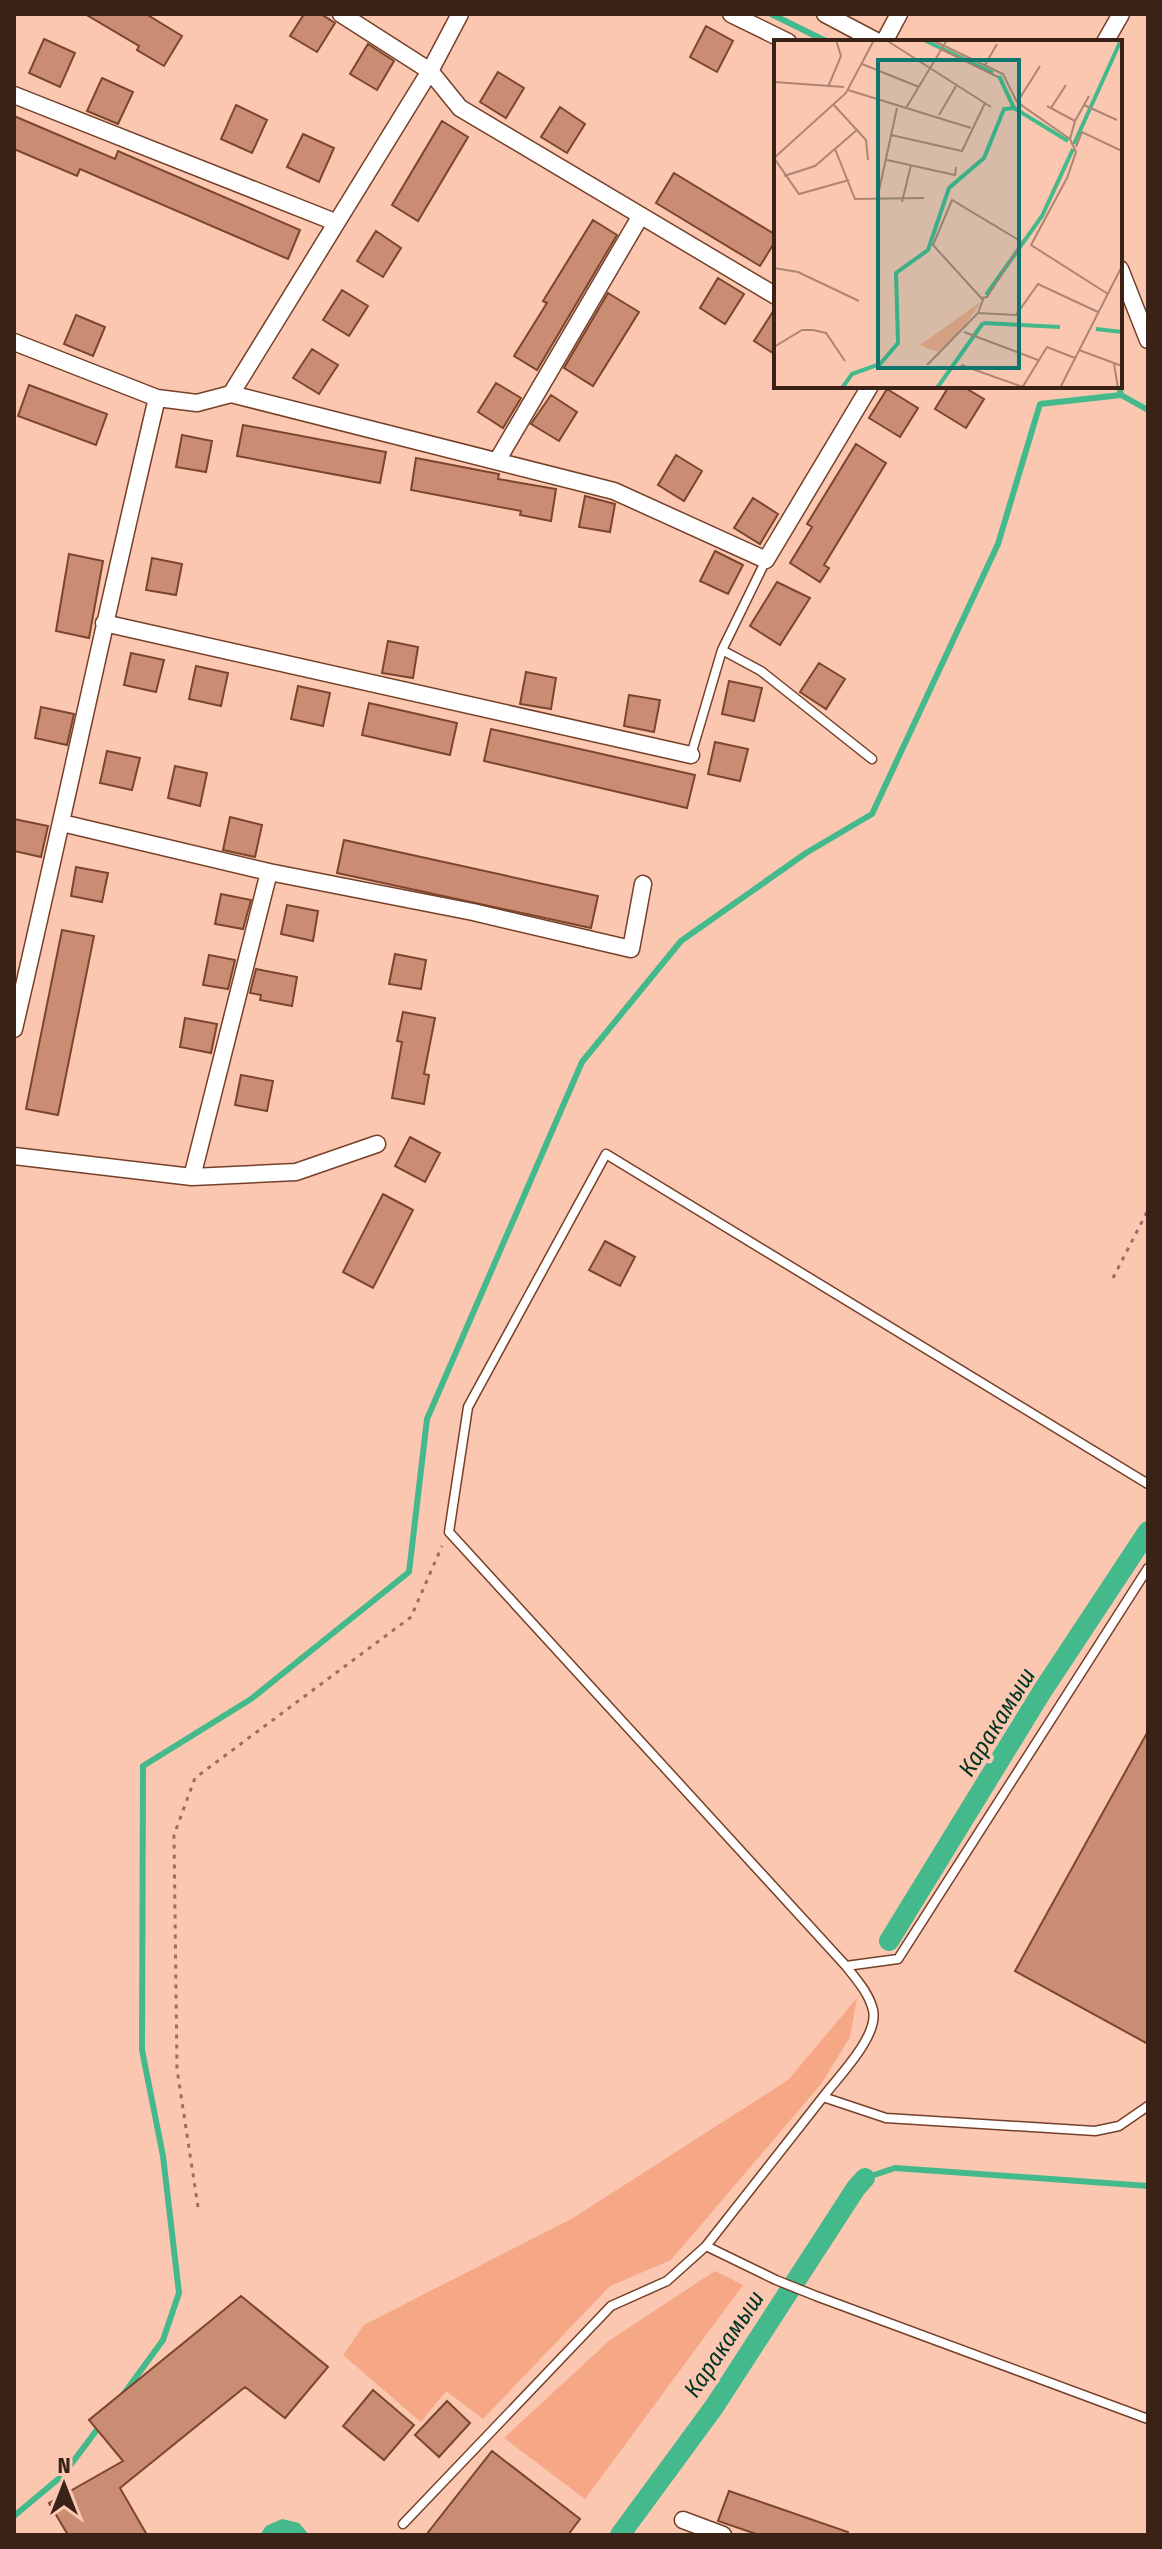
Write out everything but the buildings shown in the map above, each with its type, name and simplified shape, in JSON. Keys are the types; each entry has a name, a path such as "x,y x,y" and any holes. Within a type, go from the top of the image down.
{"street":[{"path":"341,14 430,71 460,108 774,295"},
{"path":"231,394 430,71 460,14"},
{"path":"731,14 784,40"},
{"path":"825,14 874,40"},
{"path":"885,40 899,14"},
{"path":"1106,40 1121,14"},
{"path":"14,95 335,222"},
{"path":"497,461 640,217"},
{"path":"1122,274 1148,340"},
{"path":"14,342 157,398 197,403 231,394 614,491 766,560 869,388"},
{"path":"14,1029 157,398"},
{"path":"104,623 691,755"},
{"path":"62,823 269,872 473,912 631,949 643,884"},
{"path":"192,1177 269,872"},
{"path":"14,1156 192,1177 296,1172 377,1144"},
{"path":"683,2520 723,2535"}],"lane":[{"path":"691,755 722,650 766,560"},
{"path":"722,650 761,671 872,759"},
{"path":"403,2524 611,2306 667,2281 706,2246 872,2032 873,2011 864,1990 846,1966 449,1532 468,1407 606,1154 1148,1484"},
{"path":"846,1966 898,1959 1148,1568"},
{"path":"823,2097 886,2118 1095,2131 1119,2126 1148,2106"},
{"path":"706,2246 816,2296 1148,2419"}],"path":[{"path":"1113,1278 1148,1210"},
{"path":"198,2207 177,2069 174,1835 195,1778 411,1617 449,1532"}],"shaded area":[{"path":"857,1998 850,2037 821,2084 671,2260 610,2286 483,2419 446,2391 421,2422 343,2355 364,2325 573,2218 788,2080"},
{"path":"715,2271 743,2285 585,2499 504,2438 610,2340"},
{"path":"282,2519 299,2523 309,2535 260,2535 266,2526"}],"waterway":[{"path":"771,14 824,40"},
{"path":"1119,388 1121,395 1148,410"},
{"path":"123,2395 163,2340 179,2293 163,2156 142,2050 143,1766 251,1699 409,1572 427,1419 582,1062 681,941 806,853 872,814 998,544 1040,404 1121,395"},
{"name":"Каракамыш","path":"889,1941 1041,1693 1148,1531"},
{"path":"865,2178 895,2168 1148,2186"},
{"name":"Каракамыш","path":"620,2535 714,2407 865,2178"},
{"path":"14,2516 63,2475 102,2423"}]}
